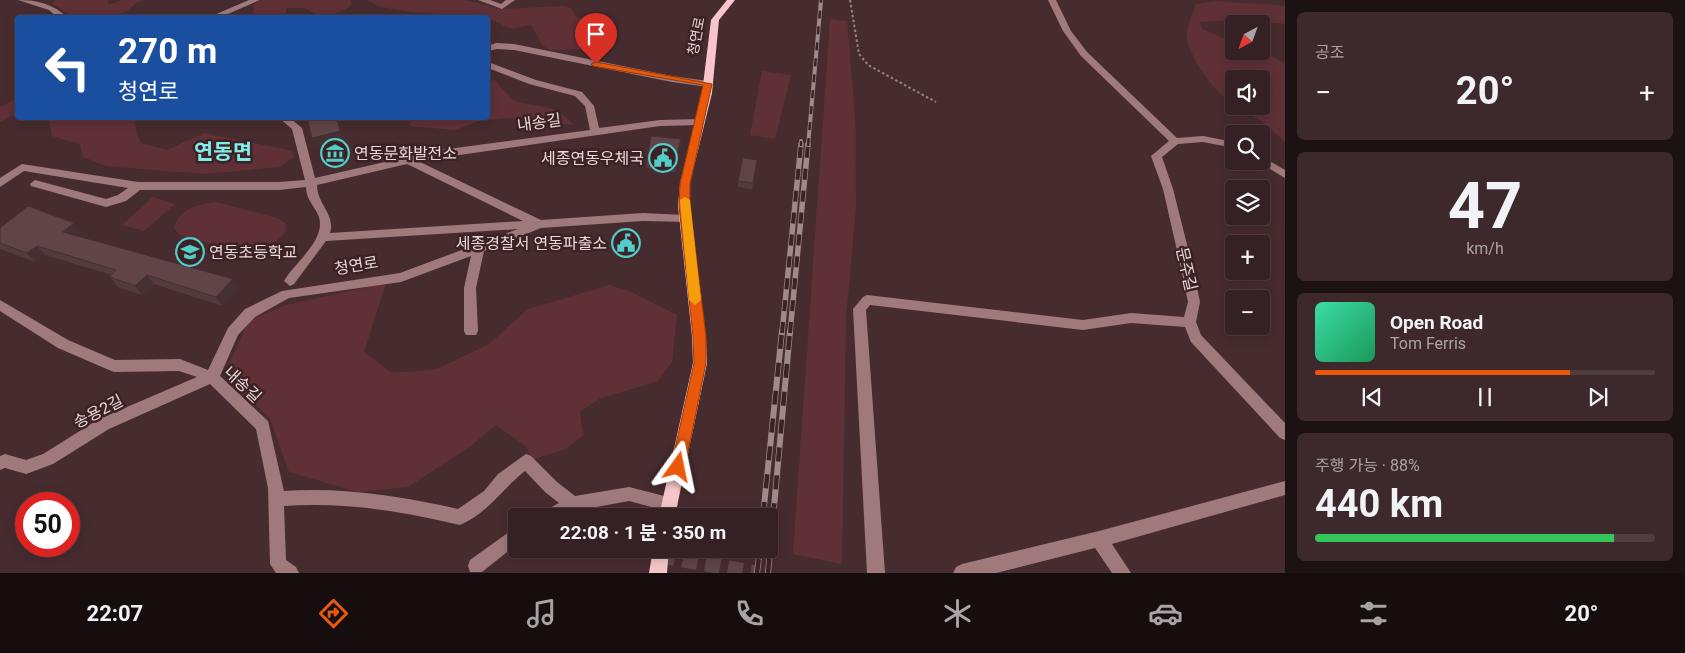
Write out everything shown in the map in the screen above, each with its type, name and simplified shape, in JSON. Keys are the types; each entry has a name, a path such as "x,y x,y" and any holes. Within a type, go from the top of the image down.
{"main road":[{"name":"청연로","path":"668,508 700,363 700,336 686,219 685,184 708,84 715,20 731,0"},
{"path":"658,573 660,558"}],"street":[{"path":"22,0 52,8 60,15"},
{"path":"218,15 256,0"},
{"path":"482,0 502,7 510,0"},
{"path":"1052,0 1067,31 1084,54 1175,141 1203,139 1225,143"},
{"path":"490,48 496,46 514,48 672,79 708,84"},
{"name":"내송길","path":"490,67 540,84 570,89 583,96 593,112 595,132"},
{"path":"287,120 297,128 312,183"},
{"name":"내송길","path":"0,183 22,167 138,186 279,186 312,183 408,160 595,132 660,124 699,122"},
{"name":"문주길","path":"1175,141 1156,156 1168,189 1194,302 1190,322"},
{"name":"청연로","path":"408,160 539,224"},
{"path":"1270,165 1285,174"},
{"name":"청연로","path":"290,282 324,237 326,223 310,197 312,183"},
{"path":"35,184 106,203 122,198 138,186"},
{"name":"청연로","path":"324,237 643,217 686,219"},
{"name":"청연로","path":"212,377 233,332 250,313 286,294 401,277 513,236 539,224"},
{"path":"471,331 470,288 479,247"},
{"path":"876,573 859,309 867,300 1083,325 1131,318 1190,322 1196,338 1285,433"},
{"name":"내송길","path":"0,305 63,344 114,366 180,365 212,377 263,426 276,498 278,564 290,573"},
{"name":"송용2길","path":"0,463 5,461 26,467 48,459 104,424 212,377"},
{"path":"276,498 315,495 339,496 385,502 460,516 490,496 503,479 526,461 551,487 573,504"},
{"path":"962,573 1099,539 1285,488"},
{"name":"청연로","path":"565,508 573,504 629,494 663,508"},
{"path":"1099,539 1122,573"},
{"path":"476,566 508,541"}],"path":[{"path":"850,0 859,54 868,65 936,102"}],"shaded area":[{"path":"55,0 107,0 109,5 122,0 144,0 136,3 127,11 116,15 71,15 52,4"},
{"path":"262,0 350,0 351,4 348,8 335,14 315,14 305,8 287,8 285,15 253,15 254,4"},
{"path":"367,0 465,0 500,9 564,6 571,8 575,16 589,22 596,17 612,19 610,48 603,52 575,49 550,50 543,46 531,25 511,29 490,19 490,15 450,15 380,7"},
{"path":"1216,1 1285,6 1285,24 1270,23 1270,15 1225,15 1225,21 1200,22 1202,29 1225,39 1225,60 1270,60 1270,56 1285,63 1285,142 1270,128 1270,125 1266,125 1251,115 1270,115 1270,70 1225,70 1225,98 1205,76 1193,56 1187,38 1188,26 1196,4"},
{"path":"830,19 847,21 855,116 856,208 846,318 842,564 793,554"},
{"path":"762,71 791,75 775,139 750,135"},
{"path":"495,80 515,100 555,110 574,125 508,118 490,120 490,81"},
{"path":"15,99 15,114 0,122 0,107"},
{"path":"49,120 134,120 141,143 167,150 204,133 293,151 294,157 279,167 205,174 106,166 83,157 80,144 52,136"},
{"path":"411,120 488,120 478,121 455,130 409,126"},
{"path":"153,197 175,204 144,231 122,225"},
{"path":"215,202 277,218 285,223 286,231 275,242 263,248 250,250 222,246 180,235 174,228 184,212"},
{"path":"386,283 364,352 392,373 437,369 489,344 528,309 610,285 631,292 677,315 672,362 658,381 599,399 580,412 583,435 566,449 531,460 527,447 496,425 472,445 408,487 358,492 289,472 270,419 225,373 249,320 286,305"}],"building":[{"path":"308,120 337,120 340,131 312,138"},
{"path":"651,136 681,139 675,163 647,159"},
{"path":"743,158 757,160 753,183 738,181"},
{"name":"연동초등학교","path":"28,206 74,223 63,232 233,279 216,297 147,275 135,286 110,277 116,270 37,246 27,253 0,243 0,228"},
{"name":"세종경찰서 연동파출소","path":"620,234 633,234 633,246 619,246"}],"tunnel":[{"path":"671,558 757,573"}],"railway":[{"path":"808,146 821,0"},
{"path":"782,333 801,144"},
{"path":"790,333 808,144"},
{"path":"764,508 782,331"},
{"path":"768,573 790,331"},
{"path":"757,573 759,558"}],"slow traffic":[{"path":"685,200 684,206 691,248 695,300"}],"place":[{"name":"연동문화발전소","path":"335,153"},
{"name":"세종연동우체국","path":"663,158"},
{"name":"세종경찰서 연동파출소","path":"626,243"},
{"name":"연동초등학교","path":"190,252"}],"district":[{"name":"연동면","path":"223,152"}],"route":[{"path":"596,64 708,84 685,184 684,206 691,248 700,336 700,363 678,467"}]}
